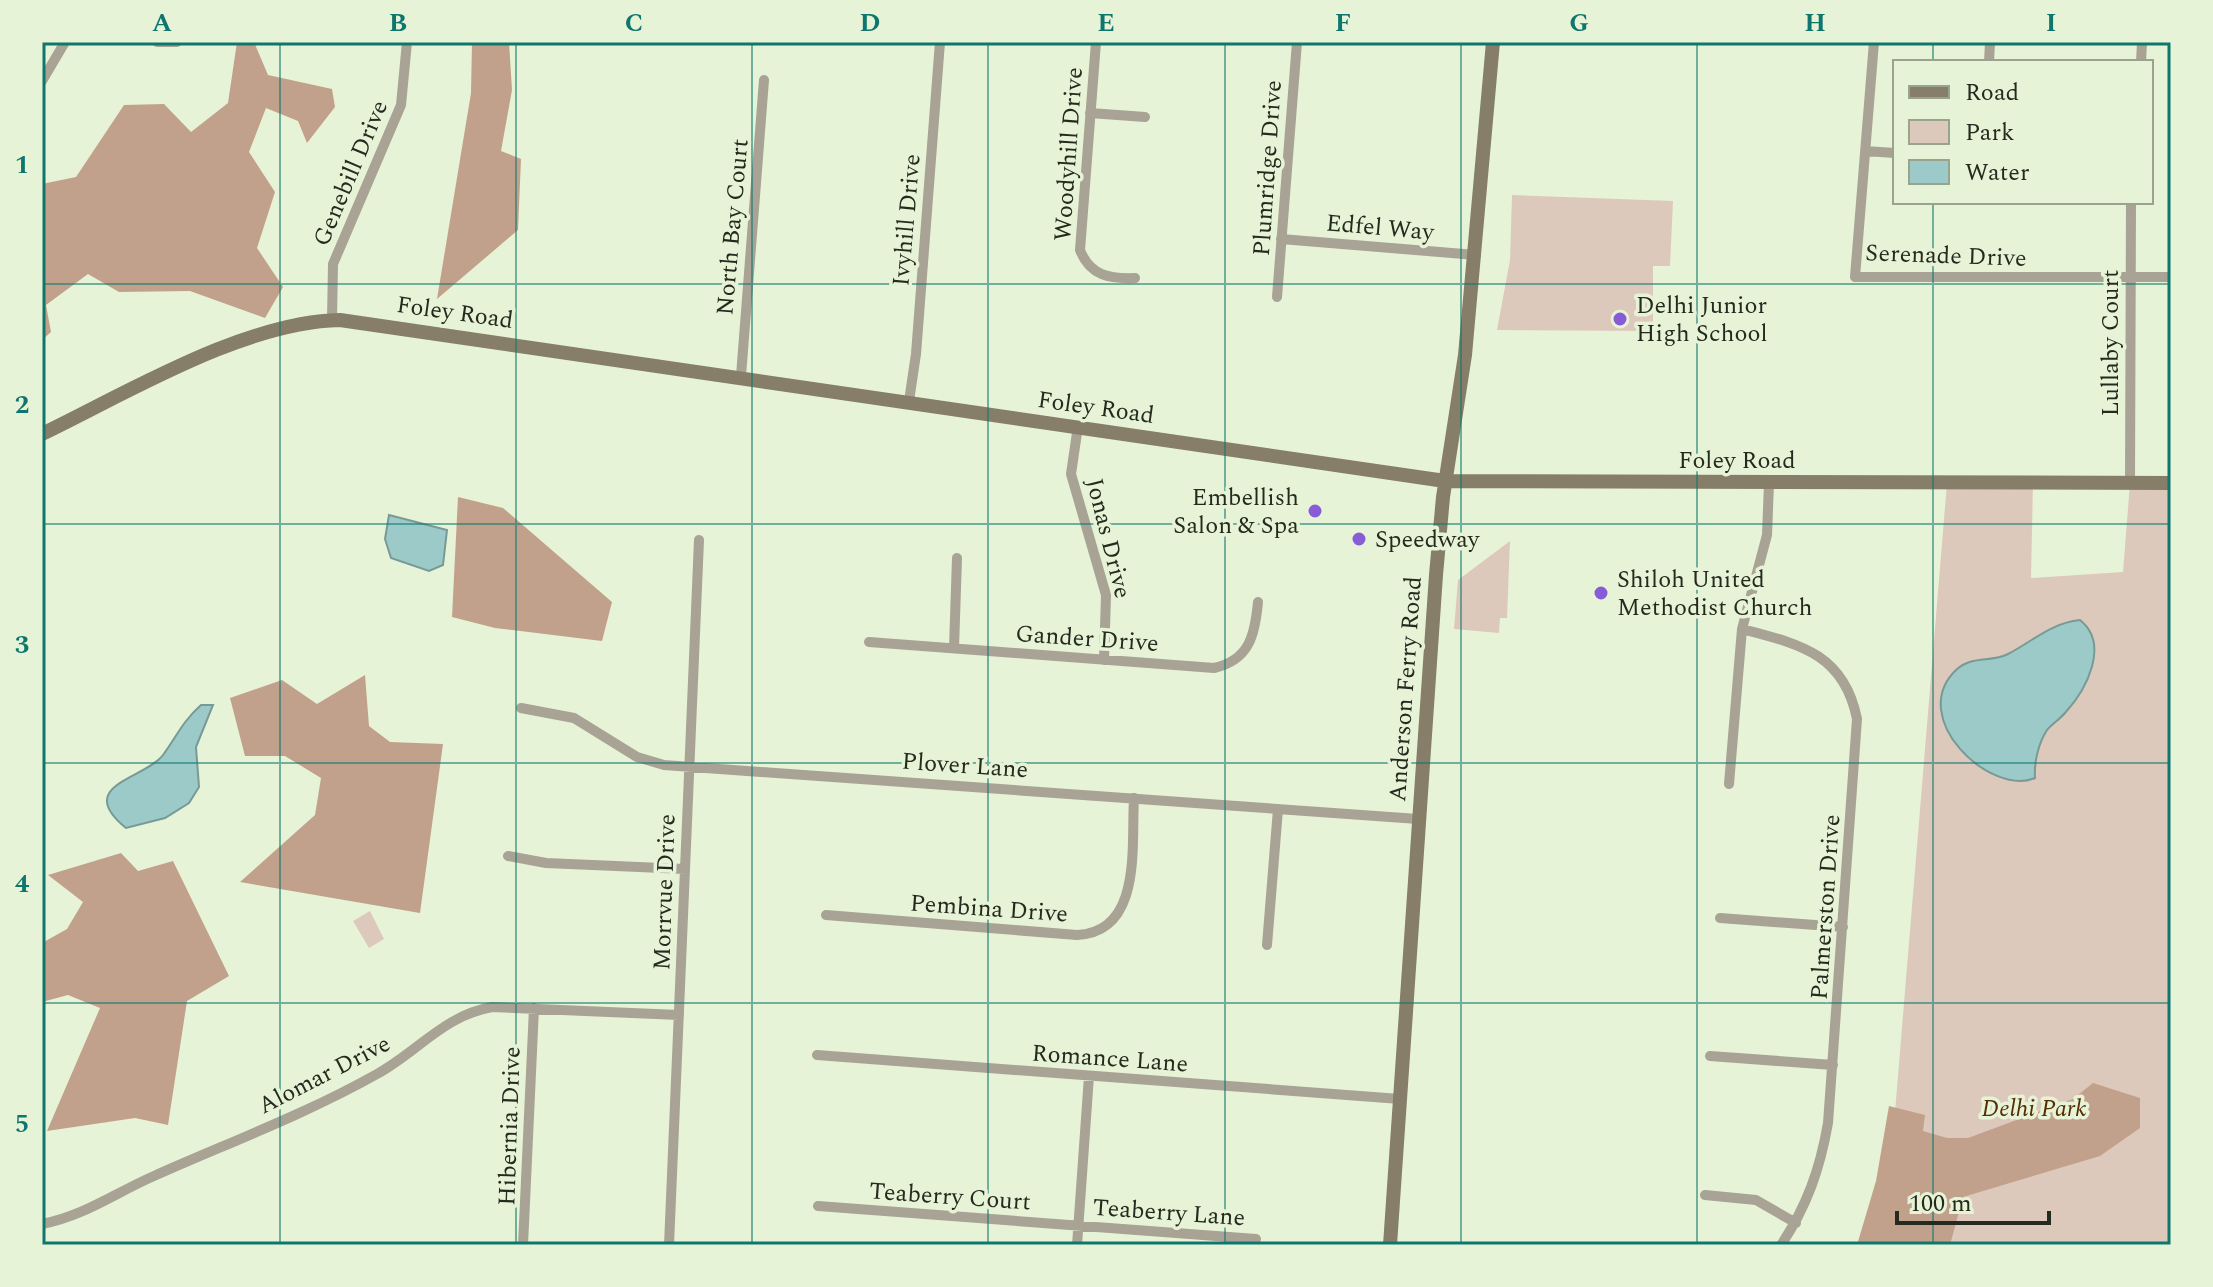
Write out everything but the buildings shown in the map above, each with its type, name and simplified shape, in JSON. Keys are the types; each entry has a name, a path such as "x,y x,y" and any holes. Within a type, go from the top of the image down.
{"street":[{"path":"42,81 65,42"},
{"path":"157,42 177,43"},
{"name":"Genebill Drive","path":"332,320 333,264 401,105 407,42"},
{"name":"Ivyhill Drive","path":"909,401 916,354 940,42"},
{"name":"Woodyhill Drive","path":"1096,42 1080,250 1086,263 1101,275 1135,278"},
{"name":"Plumridge Drive","path":"1277,297 1297,42"},
{"name":"Anderson Ferry Road","path":"1390,1245 1418,819 1445,481 1465,355 1476,255 1493,42"},
{"name":"Serenade Drive","path":"1874,42 1855,277 2171,277"},
{"name":"North Bay Court","path":"741,376 764,80"},
{"path":"1090,113 1145,117"},
{"path":"1865,151 1893,153"},
{"name":"Lullaby Court","path":"2130,483 2131,204"},
{"name":"Edfel Way","path":"1281,239 1476,255"},
{"name":"Foley Road","path":"42,434 236,342 280,327 332,320 365,321 1445,481 2171,483"},
{"name":"Jonas Drive","path":"1078,426 1071,474 1106,595 1104,660"},
{"path":"1729,784 1742,629 1767,535 1769,483"},
{"name":"Morrvue Drive","path":"669,1245 699,540"},
{"path":"954,648 957,558"},
{"name":"Gander Drive","path":"869,642 1206,668 1224,666 1240,657 1252,642 1258,602"},
{"name":"Palmerston Drive","path":"1742,629 1813,651 1843,680 1854,705 1858,733 1833,1065 1821,1162 1796,1223 1781,1245"},
{"name":"Plover Lane","path":"521,708 574,718 650,762 1418,819"},
{"name":"Pembina Drive","path":"826,915 1077,935 1096,932 1119,915 1127,897 1134,798"},
{"path":"1267,945 1278,809"},
{"path":"508,856 546,863 685,869"},
{"path":"1720,918 1843,927"},
{"name":"Alomar Drive","path":"42,1224 96,1208 139,1182 375,1076 463,1014 492,1007 679,1015"},
{"name":"Hibernia Drive","path":"523,1245 534,1008"},
{"name":"Romance Lane","path":"817,1055 1400,1099"},
{"path":"1710,1056 1833,1065"},
{"path":"1077,1245 1089,1076"},
{"path":"1705,1195 1756,1200 1796,1223"},
{"name":"Teaberry Court","path":"818,1206 1079,1226"},
{"name":"Teaberry Lane","path":"1079,1226 1256,1239"}],"green space":[{"path":"1512,195 1673,201 1670,266 1653,266 1653,331 1497,330 1510,260"},
{"name":"Delhi Park","path":"1947,483 2033,483 2031,578 2123,572 2130,483 2171,483 2171,1245 1884,1245"},
{"path":"1510,541 1507,618 1500,618 1499,633 1454,629 1458,580"},
{"path":"370,911 384,939 369,948 353,921"}],"shaded area":[{"path":"237,42 254,42 268,75 332,89 335,107 307,143 298,121 266,108 249,152 275,192 257,248 283,287 265,318 190,291 119,292 88,274 46,305 51,332 42,340 42,184 76,177 124,105 164,104 191,132 228,103"},
{"path":"472,42 509,42 512,90 501,151 521,159 518,230 437,299 471,93"},
{"path":"458,497 503,508 612,602 602,641 495,628 452,617"},
{"path":"365,675 369,726 390,742 443,744 420,913 240,882 315,815 321,778 285,756 245,756 230,698 282,680 317,704"},
{"path":"121,853 138,871 173,861 229,976 187,1001 168,1125 135,1118 47,1131 100,1008 68,995 42,1002 42,943 67,929 83,902 48,875"},
{"path":"2093,1083 2140,1098 2140,1128 2100,1156 1963,1197 1950,1245 1857,1245 1876,1181 1889,1106 1925,1115 1923,1131 1947,1138 1968,1138 2073,1099"}],"water":[{"path":"389,515 447,530 443,565 429,571 391,558 385,539"},
{"path":"2080,620 2093,641 2092,666 2081,692 2044,735 2037,754 2035,778 2017,781 1997,776 1977,765 1960,749 1947,730 1941,710 1943,689 1956,670 1968,662 2002,657 2051,629"},
{"path":"201,705 213,705 196,747 199,787 189,803 165,818 126,828 112,814 107,802 110,792 163,755 184,723"}],"place":[{"name":"Delhi Junior High School","path":"1620,319"},
{"name":"Embellish Salon & Spa","path":"1315,511"},
{"name":"Speedway","path":"1359,539"},
{"name":"Shiloh United Methodist Church","path":"1601,593"}]}
